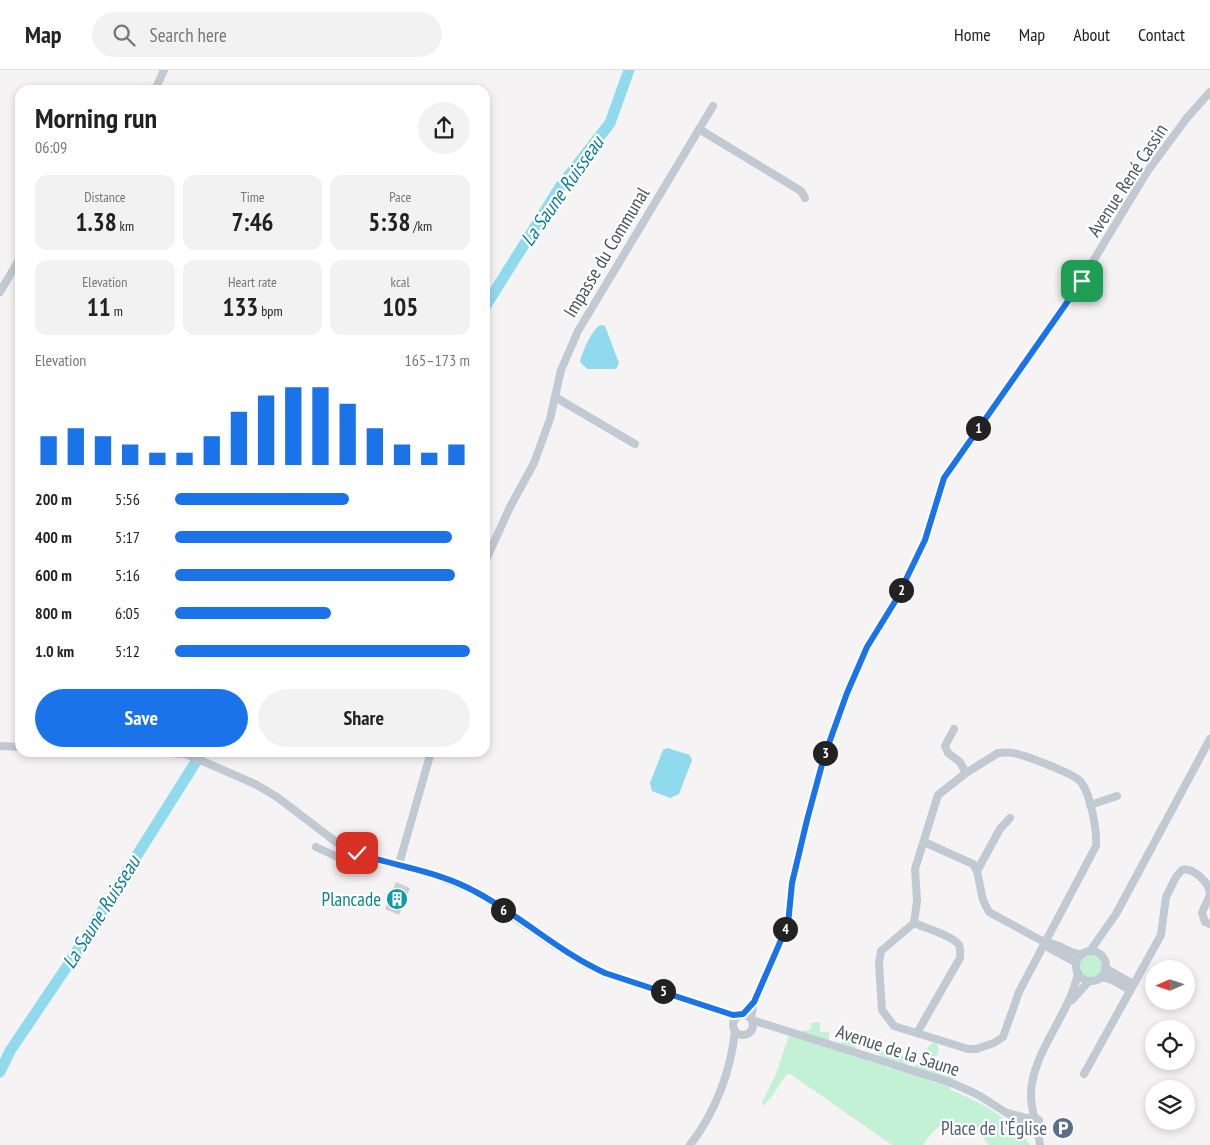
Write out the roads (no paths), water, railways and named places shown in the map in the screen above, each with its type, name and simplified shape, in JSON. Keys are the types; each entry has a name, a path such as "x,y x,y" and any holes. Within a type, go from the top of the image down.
{"street":[{"path":"157,85 164,70"},
{"name":"Avenue René Cassin","path":"754,1002 788,924 792,883 824,757 863,655 896,600 925,540 944,478 1082,281 1147,172 1186,119 1210,92"},
{"name":"Impasse du Communal","path":"490,551 534,463 550,419 561,370 578,331 713,106"},
{"path":"699,129 801,191 805,198"},
{"path":"0,292 15,266"},
{"path":"555,397 635,444"},
{"path":"954,730 945,746 948,753 960,762 966,774"},
{"path":"1046,943 1052,942 1076,954 1090,951 1110,924 1210,738"},
{"path":"0,746 15,747"},
{"path":"998,753 1012,753 1033,759 1080,780 1085,788 1097,835 1096,846 1019,992 1003,1037 994,1043 976,1049 968,1049 894,1026 882,1010 878,964 882,951 914,923 917,901 915,869 938,795 966,774 998,753"},
{"path":"193,757 255,784 277,797 344,848 367,857 444,877 477,892 585,964 605,973 718,1010 752,1019"},
{"path":"399,864 430,757"},
{"path":"1090,805 1117,796"},
{"path":"977,871 1000,829 1010,818"},
{"path":"924,842 973,864 977,871 983,900 989,912 1046,943 1049,948 1076,964"},
{"path":"316,847 361,868"},
{"path":"339,858 344,848"},
{"path":"1084,1074 1160,935 1166,897 1176,877 1182,870 1190,870 1207,884 1210,895 1202,913 1205,922 1210,924"},
{"path":"914,923 951,938 960,949 960,958 917,1033"},
{"path":"1110,924 1101,950 1106,968 1132,987"},
{"path":"1090,951 1102,956"},
{"path":"1040,1145 1034,1093 1036,1070 1076,984 1078,973 1076,964 1082,954"},
{"path":"1101,977 1106,968"},
{"path":"1078,973 1089,981"},
{"path":"1065,1010 1089,981 1101,977 1132,987"},
{"path":"690,1145 703,1129 712,1112 732,1053 734,1028 741,1015 754,1002"},
{"path":"732,1053 754,1027 752,1019 754,1002"},
{"path":"718,1010 729,1018 734,1028 740,1034 749,1033"},
{"name":"Avenue de la Saune","path":"752,1019 774,1028 948,1082 977,1095 1008,1113 1037,1121"},
{"name":"Avenue de la Saune","path":"749,1033 774,1028"},
{"path":"1037,1121 1045,1145"}],"water":[{"path":"601,325 605,326 619,363 616,369 587,369 580,362 591,335"},
{"path":"667,748 690,755 692,760 679,794 670,798 652,791 650,783 663,750"}],"waterway":[{"name":"La Saune Ruisseau","path":"490,299 560,187 610,123 629,70"},
{"name":"La Saune Ruisseau","path":"0,1072 10,1051 68,965 199,757"}],"place":[{"name":"Plancade","path":"397,899"},
{"name":"Place de l'Église","path":"1063,1128"}]}
